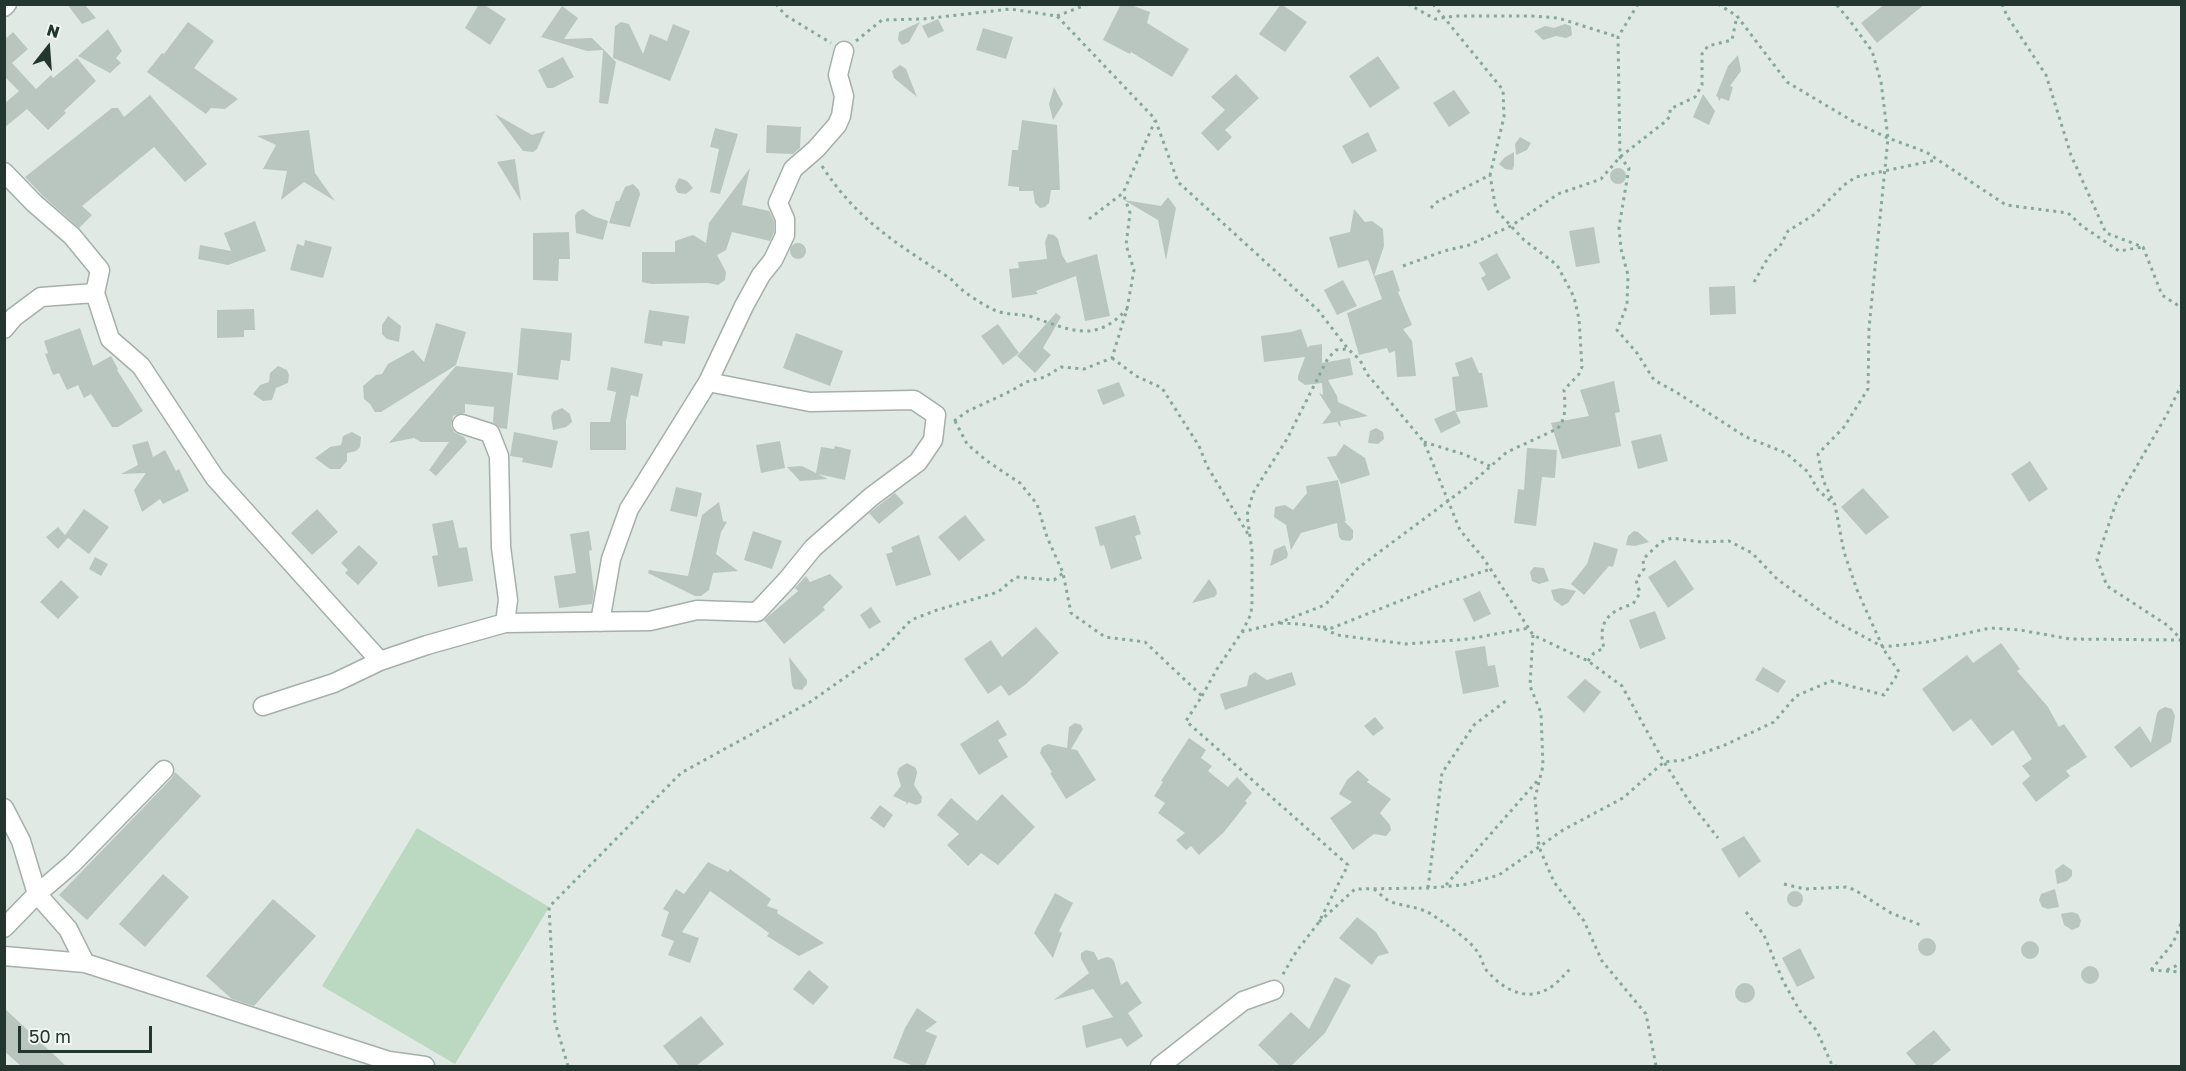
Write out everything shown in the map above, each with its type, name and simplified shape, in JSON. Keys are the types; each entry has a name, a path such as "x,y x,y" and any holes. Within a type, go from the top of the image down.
{"street":[{"path":"600,622 611,559 629,509 708,382 755,285 773,260 786,235 786,219 777,203 793,169 812,153 837,125 841,116 844,96 838,75 844,51"},
{"path":"4,172 34,203 72,236 100,270 94,293 110,339 141,366 215,478 380,661"},
{"path":"4,329 14,317 41,297 94,293"},
{"path":"263,706 334,683 380,661 505,623 650,621 697,610 756,612 787,580 813,548 871,497 918,462 933,440 936,415 914,400 810,402 708,382"},
{"path":"462,424 490,433 499,456 501,547 508,600 505,623"},
{"path":"4,928 37,894 72,864 164,771"},
{"path":"4,807 21,841 37,894 68,929 85,963"},
{"path":"4,956 85,963 385,1064 425,1066"},
{"path":"1160,1066 1243,1001 1274,990"}],"path":[{"path":"776,4 785,15 844,51 882,20 923,19 1010,9 1057,16 1088,4"},
{"path":"1008,4 1010,9"},
{"path":"1408,4 1435,19 1515,15 1558,18 1618,37"},
{"path":"1242,632 1278,623 1325,606 1358,568 1447,499 1468,486 1507,452 1557,429 1563,423 1564,390 1579,374 1582,367 1580,319 1574,297 1557,265 1524,240 1497,210 1490,175 1504,117 1503,90 1433,4"},
{"path":"1638,4 1618,37 1620,157 1629,168 1619,227 1621,249 1628,275 1627,305 1617,330 1637,353 1654,380 1746,437 1786,453 1808,472 1818,489 1835,505"},
{"path":"1718,4 1737,16 1787,82 1854,122 1926,152 2007,205 2068,213 2082,226 2119,252 2143,247"},
{"path":"1318,922 1355,889 1445,887 1463,885 1499,875 1563,830 1623,798 1664,762 1683,760 1725,746 1774,722 1796,696 1831,681 1884,695 1899,672 1883,647 1857,590 1844,552 1835,505 1822,480 1818,454 1844,427 1868,389 1869,328 1888,138 1881,82 1872,51 1836,4"},
{"path":"2002,4 2007,16 2046,75 2071,155 2106,233 2143,247 2162,295 2181,308"},
{"path":"1057,16 1155,119 1178,182 1318,310 1348,349 1360,360 1367,374 1424,442 1461,530 1491,569 1533,635 1530,686 1541,713 1543,766 1535,798 1539,847 1554,882 1584,921 1602,961 1646,1014 1656,1066"},
{"path":"1403,266 1444,251 1469,245 1511,226 1558,194 1601,179 1620,157 1671,116 1670,109 1695,97 1702,85 1702,54 1708,46 1732,40 1737,16"},
{"path":"1089,219 1123,193 1155,119"},
{"path":"812,153 838,191 864,216 900,246 951,278 961,289 993,309 1014,315 1028,315 1072,330 1096,331 1118,319 1127,309"},
{"path":"1754,282 1769,256 1780,246 1788,231 1815,214 1844,184 1856,177 1937,159"},
{"path":"1431,208 1435,202 1490,175"},
{"path":"1112,358 1127,309 1134,270 1126,245 1130,213 1123,193"},
{"path":"1274,990 1296,952 1318,922 1348,864 1186,721 1251,614 1252,551 1247,515 1253,493 1287,439 1328,358 1336,350 1348,349"},
{"path":"1112,358 1136,376 1162,388 1199,446 1207,466 1249,535"},
{"path":"933,440 968,411 1011,392 1026,382 1045,377 1061,367 1084,369 1112,358"},
{"path":"2181,384 2166,416 2117,501 2097,559 2107,586 2167,625 2181,640"},
{"path":"955,421 967,444 987,461 1020,483 1037,504 1047,537 1063,573 1071,613 1105,637 1145,642 1202,696"},
{"path":"1424,442 1463,454 1490,466"},
{"path":"1588,660 1594,653 1604,648 1601,637 1606,617 1620,608 1633,604 1640,593 1636,580 1644,568 1643,559 1661,542 1672,538 1701,542 1729,541 1752,553 1777,579 1833,620 1883,647 1927,642 1990,628 2020,630 2070,639 2181,640"},
{"path":"1278,623 1332,628 1440,585 1491,569"},
{"path":"568,1066 555,1022 549,907 681,773 810,702 880,653 911,620 938,609 998,592 1016,577 1054,580 1063,573"},
{"path":"1321,627 1337,635 1406,645 1468,639 1529,628"},
{"path":"1533,635 1588,660 1622,686 1664,762 1689,801 1718,838"},
{"path":"1428,888 1442,773 1474,725 1507,700"},
{"path":"1445,887 1523,799 1541,775"},
{"path":"1785,884 1805,889 1846,887 1855,890 1892,913 1923,926"},
{"path":"1373,888 1388,900 1413,906 1432,914 1468,942 1479,954 1486,969 1504,986 1515,992 1526,996 1540,993 1552,986 1571,968"},
{"path":"1746,912 1764,935 1800,1011 1817,1031 1832,1065 1836,1066"},
{"path":"2181,921 2173,942 2151,970 2181,972"},
{"path":"2165,971 2181,963"}],"green space":[{"path":"417,828 549,907 455,1064 322,986"}],"building":[{"path":"67,4 84,4 96,18 82,24"},
{"path":"479,4 483,4 506,19 490,45 465,28"},
{"path":"1121,4 1128,4 1150,12 1147,23 1189,49 1172,77 1131,52 1130,54 1103,40"},
{"path":"1281,4 1307,22 1285,52 1259,34"},
{"path":"1885,4 1925,4 1877,43 1861,23"},
{"path":"562,6 578,18 564,39 592,38 616,62 608,104 599,103 603,50 587,51 541,37"},
{"path":"938,19 944,31 928,38 922,26"},
{"path":"188,22 214,41 194,68 238,99 225,109 211,108 206,114 147,72"},
{"path":"621,22 629,24 643,54 650,34 667,41 673,24 690,31 670,81 613,58 615,26"},
{"path":"920,22 909,42 902,45 898,40 899,32"},
{"path":"1565,24 1571,26 1572,35 1566,38 1556,36 1543,40 1534,31 1545,26 1554,28"},
{"path":"983,28 1013,37 1006,59 976,50"},
{"path":"108,29 122,51 116,58 121,63 110,73 78,56"},
{"path":"13,32 28,49 12,63 36,89 51,75 53,78 77,58 96,81 64,111 66,113 48,130 27,109 4,128 4,104 19,91 4,76 4,40"},
{"path":"1738,55 1741,71 1730,86 1733,87 1729,101 1721,98 1719,101 1716,96 1728,66"},
{"path":"1378,56 1400,88 1370,108 1349,76"},
{"path":"563,57 574,77 553,88 547,88 538,70"},
{"path":"900,65 906,69 917,97 894,78 892,71"},
{"path":"1236,74 1259,98 1225,130 1232,137 1218,151 1201,133 1225,110 1211,97"},
{"path":"1054,87 1063,104 1053,120 1049,104"},
{"path":"1454,90 1470,113 1449,127 1433,103"},
{"path":"1703,94 1715,111 1709,125 1693,117"},
{"path":"150,95 207,164 185,182 154,147 82,206 92,215 79,228 25,177 112,108 118,108 124,117"},
{"path":"495,114 532,135 545,131 537,149 533,152 523,151"},
{"path":"1022,120 1057,125 1060,190 1051,190 1049,203 1045,207 1040,208 1035,203 1033,191 1019,191 1019,187 1008,186 1012,150 1018,150"},
{"path":"767,125 801,127 800,148 793,154 766,153"},
{"path":"715,128 738,134 720,194 710,192 719,149 710,147"},
{"path":"309,130 315,173 335,201 304,182 281,200 287,171 263,169 276,145 257,136"},
{"path":"1368,132 1377,151 1352,164 1342,146"},
{"path":"1520,137 1531,143 1527,150 1516,155 1515,144"},
{"path":"1514,152 1512,170 1505,169 1499,164"},
{"path":"515,159 521,201 497,162"},
{"path":"750,168 742,205 769,211 774,221 774,232 770,241 732,232 726,250 717,255 726,272 725,280 718,285 642,282 642,252 675,252 675,241 693,235 706,243 709,223"},
{"path":"1618,168 1626,176 1618,184 1610,176"},
{"path":"679,178 687,181 693,188 686,194 678,193 676,190 675,186"},
{"path":"633,184 640,194 630,227 609,223 616,201 619,201 625,187"},
{"path":"1168,197 1176,208 1166,260 1158,220 1124,200 1161,206"},
{"path":"583,209 593,216 608,221 603,240 576,233 575,216"},
{"path":"1354,209 1365,222 1372,221 1383,229 1384,246 1374,276 1393,270 1400,291 1398,292 1412,325 1403,329 1412,341 1416,376 1397,377 1395,351 1389,353 1387,348 1359,355 1347,313 1382,299 1368,260 1338,268 1329,237 1350,232"},
{"path":"255,221 266,251 228,265 198,259 200,245 231,251 224,233"},
{"path":"1594,227 1600,263 1576,267 1569,231"},
{"path":"569,232 570,259 559,259 558,281 533,280 533,233"},
{"path":"1048,234 1058,239 1062,255 1067,263 1097,254 1110,316 1085,321 1076,276 1036,291 1038,294 1012,298 1009,269 1019,268 1018,262 1047,259 1045,242"},
{"path":"305,240 332,247 323,278 290,270 297,244 304,246"},
{"path":"795,243 801,243 806,251 804,257 795,259 790,254 790,248"},
{"path":"1497,253 1511,278 1488,291 1481,278 1486,275 1479,263"},
{"path":"1343,280 1357,306 1337,315 1324,290"},
{"path":"1735,286 1736,314 1710,315 1709,287"},
{"path":"254,309 255,330 244,330 244,337 217,338 217,310"},
{"path":"649,310 689,316 685,344 663,341 662,346 644,343"},
{"path":"1056,313 1061,317 1043,348 1051,355 1035,373 1017,356"},
{"path":"388,316 401,326 399,342 387,339 382,334 382,325"},
{"path":"436,323 466,332 456,365 381,412 375,412 364,399 363,386 376,375 382,374 388,364 413,350 424,362"},
{"path":"998,324 1019,353 1003,365 981,336"},
{"path":"80,328 93,366 111,356 117,370 143,411 118,427 112,427 91,394 84,398 78,385 67,390 59,373 53,375 45,354 48,353 44,341"},
{"path":"521,328 572,333 570,361 561,360 558,380 517,375"},
{"path":"1301,329 1308,348 1322,344 1322,363 1350,358 1353,375 1328,380 1338,402 1368,416 1340,421 1341,428 1337,422 1322,424 1331,412 1319,393 1323,395 1322,383 1305,385 1298,380 1305,357 1264,362 1261,336"},
{"path":"796,333 843,351 830,386 783,368"},
{"path":"1472,357 1479,373 1482,373 1488,407 1456,412 1452,377 1459,376 1455,363"},
{"path":"278,366 287,370 288,383 276,388 272,400 263,401 253,394 260,385 269,382 270,373"},
{"path":"456,366 513,373 507,429 500,428 493,422 494,407 465,404 465,413 453,416 451,426 454,432 464,437 467,442 436,476 429,470 449,442 421,442 414,438 389,443"},
{"path":"611,367 643,374 638,397 631,395 626,421 626,450 590,450 590,422 610,422 616,392 607,390"},
{"path":"1614,381 1620,412 1615,413 1621,446 1562,459 1551,423 1589,416 1580,390"},
{"path":"1119,382 1125,396 1103,405 1097,390"},
{"path":"562,408 570,414 572,422 566,427 553,430 551,417 553,412"},
{"path":"1455,410 1461,423 1441,433 1434,419"},
{"path":"1376,428 1383,432 1384,439 1378,444 1368,443 1370,431"},
{"path":"352,432 361,437 360,447 356,451 347,453 347,461 340,469 330,469 315,458 330,447 341,445 343,436"},
{"path":"514,432 558,441 552,468 522,462 523,458 510,456"},
{"path":"1661,434 1668,461 1638,469 1631,441"},
{"path":"148,441 153,457 165,450 176,471 179,469 189,491 163,504 160,499 142,512 134,490 146,473 121,474 138,465 132,445"},
{"path":"780,441 785,468 761,473 756,445"},
{"path":"1344,444 1365,458 1370,475 1341,484 1327,457 1336,456"},
{"path":"835,446 851,450 845,480 818,474 828,479 800,481 787,467 802,466 816,473 821,447 834,449"},
{"path":"1527,448 1557,450 1555,478 1542,477 1536,526 1514,523 1518,489 1524,490"},
{"path":"2030,461 2048,489 2029,502 2011,474"},
{"path":"1338,480 1346,521 1344,521 1353,530 1353,538 1350,541 1342,540 1339,537 1337,523 1301,533 1291,550 1286,525 1274,517 1275,507 1285,505 1293,510 1307,493 1306,486"},
{"path":"676,487 702,493 697,517 670,511"},
{"path":"1863,488 1889,517 1866,535 1841,507"},
{"path":"895,493 904,503 879,524 869,513"},
{"path":"719,502 723,521 727,522 721,532 716,554 738,571 713,573 709,590 701,596 695,596 648,573 649,570 688,576 702,515"},
{"path":"84,509 109,527 89,554 68,538 58,549 46,537 58,527 65,535"},
{"path":"317,509 338,532 312,555 291,533"},
{"path":"965,515 985,540 959,561 938,537"},
{"path":"1135,515 1141,534 1135,536 1142,559 1111,569 1104,545 1100,546 1095,527"},
{"path":"453,520 459,548 467,547 473,581 438,587 432,556 438,555 432,524"},
{"path":"589,531 594,591 592,604 559,608 554,576 576,573 570,534"},
{"path":"753,531 782,541 772,569 744,560"},
{"path":"1634,531 1649,542 1635,546 1626,545 1628,536"},
{"path":"919,535 931,575 896,586 886,554 893,552 891,547"},
{"path":"1594,542 1618,549 1613,567 1609,566 1584,595 1571,584 1587,564"},
{"path":"359,545 378,563 358,585 345,573 348,570 341,563"},
{"path":"1285,545 1287,558 1270,566 1274,550"},
{"path":"95,557 108,564 101,576 89,569"},
{"path":"1675,560 1694,589 1668,608 1648,577"},
{"path":"1534,567 1544,568 1549,581 1539,584 1532,581 1530,572"},
{"path":"830,574 843,587 823,607 825,610 784,644 764,620 798,591 795,588 806,576 810,582"},
{"path":"1209,579 1217,594 1214,597 1192,603"},
{"path":"61,580 79,597 58,619 40,602"},
{"path":"1561,588 1576,591 1568,603 1562,606 1554,600 1551,590"},
{"path":"1480,591 1491,614 1474,622 1463,599"},
{"path":"871,607 881,622 869,629 860,615"},
{"path":"1655,611 1666,639 1640,649 1629,620"},
{"path":"1036,627 1059,653 1025,685 1009,696 1001,685 988,694 964,659 991,640 1002,657"},
{"path":"2001,643 2020,669 2017,671 2048,707 2059,727 2064,724 2087,757 2066,771 2070,776 2036,802 2022,783 2030,776 2022,766 2032,759 2013,730 1992,746 1971,719 1953,732 1922,689 1967,655 1973,663"},
{"path":"1485,646 1488,666 1495,665 1499,687 1463,694 1455,651"},
{"path":"789,657 807,680 802,690 794,689 792,685"},
{"path":"1763,667 1786,681 1778,693 1755,680"},
{"path":"1255,672 1267,680 1292,672 1296,685 1225,710 1220,694 1247,686 1249,676"},
{"path":"1585,679 1601,692 1584,713 1567,697"},
{"path":"2165,707 2172,709 2175,716 2171,742 2131,768 2114,747 2140,726 2151,743 2157,713"},
{"path":"1375,717 1384,728 1373,736 1364,726"},
{"path":"998,720 1007,735 998,740 1008,757 979,775 960,744"},
{"path":"1075,723 1081,725 1083,729 1071,749 1077,750 1096,780 1066,799 1040,753 1042,747 1048,744 1067,748 1069,727"},
{"path":"1189,738 1206,750 1201,758 1212,766 1208,771 1228,787 1237,777 1252,793 1224,832 1199,855 1191,846 1186,850 1176,840 1185,833 1158,813 1165,803 1154,796"},
{"path":"907,763 916,768 914,785 922,797 921,803 916,805 908,802 907,805 906,802 893,796 901,786 897,773 899,768"},
{"path":"1358,770 1369,780 1367,782 1391,799 1380,813 1390,825 1391,830 1386,836 1374,834 1353,850 1330,818 1352,802 1339,794 1347,780"},
{"path":"175,772 201,796 87,920 59,895 172,778"},
{"path":"1002,794 1035,827 998,865 981,853 968,866 947,845 959,834 937,815 951,798 977,821"},
{"path":"880,805 893,815 884,828 870,818"},
{"path":"1744,836 1761,861 1739,878 1721,849"},
{"path":"708,862 728,872 730,869 771,899 767,906 778,910 777,913 824,943 799,956 767,936 769,933 710,891 682,932 699,938 690,963 668,955 674,941 661,936 669,912 663,909 676,889 684,894"},
{"path":"2063,864 2072,870 2072,876 2067,881 2057,884 2055,870"},
{"path":"163,874 189,897 145,947 119,924"},
{"path":"2055,889 2059,907 2048,909 2042,907 2039,900 2041,894"},
{"path":"1792,891 1798,891 1803,899 1801,905 1792,907 1787,902 1787,896"},
{"path":"1055,893 1073,903 1059,931 1062,933 1053,958 1034,933"},
{"path":"273,899 316,936 254,1006 232,999 206,976"},
{"path":"2072,912 2078,914 2081,921 2079,927 2072,930 2064,925 2061,914"},
{"path":"1357,917 1376,932 1389,953 1378,956 1372,965 1339,938"},
{"path":"1927,938 1933,941 1936,947 1933,953 1927,956 1921,953 1918,947 1921,941"},
{"path":"2030,941 2036,944 2039,950 2036,956 2030,959 2024,956 2021,950 2024,944"},
{"path":"1800,948 1815,978 1797,987 1782,958"},
{"path":"1086,950 1094,952 1098,960 1111,958 1121,985 1127,981 1142,1003 1128,1013 1143,1036 1127,1047 1121,1038 1086,1048 1082,1026 1113,1017 1093,989 1054,1000 1089,973 1081,959 1081,953"},
{"path":"2090,966 2096,969 2099,975 2096,981 2090,984 2084,981 2081,975 2084,969"},
{"path":"809,970 829,987 813,1005 793,989"},
{"path":"1335,977 1351,985 1325,1033 1291,1066 1280,1066 1258,1045 1291,1012 1309,1029"},
{"path":"1745,983 1752,986 1755,993 1752,1000 1745,1003 1738,1000 1735,993 1738,986"},
{"path":"4,1008 66,1066 21,1066 4,1051"},
{"path":"917,1008 937,1022 925,1031 937,1036 925,1066 914,1066 893,1058 905,1028"},
{"path":"701,1016 724,1044 696,1066 679,1066 663,1046"},
{"path":"1934,1030 1951,1050 1931,1066 1917,1066 1906,1053"}]}
